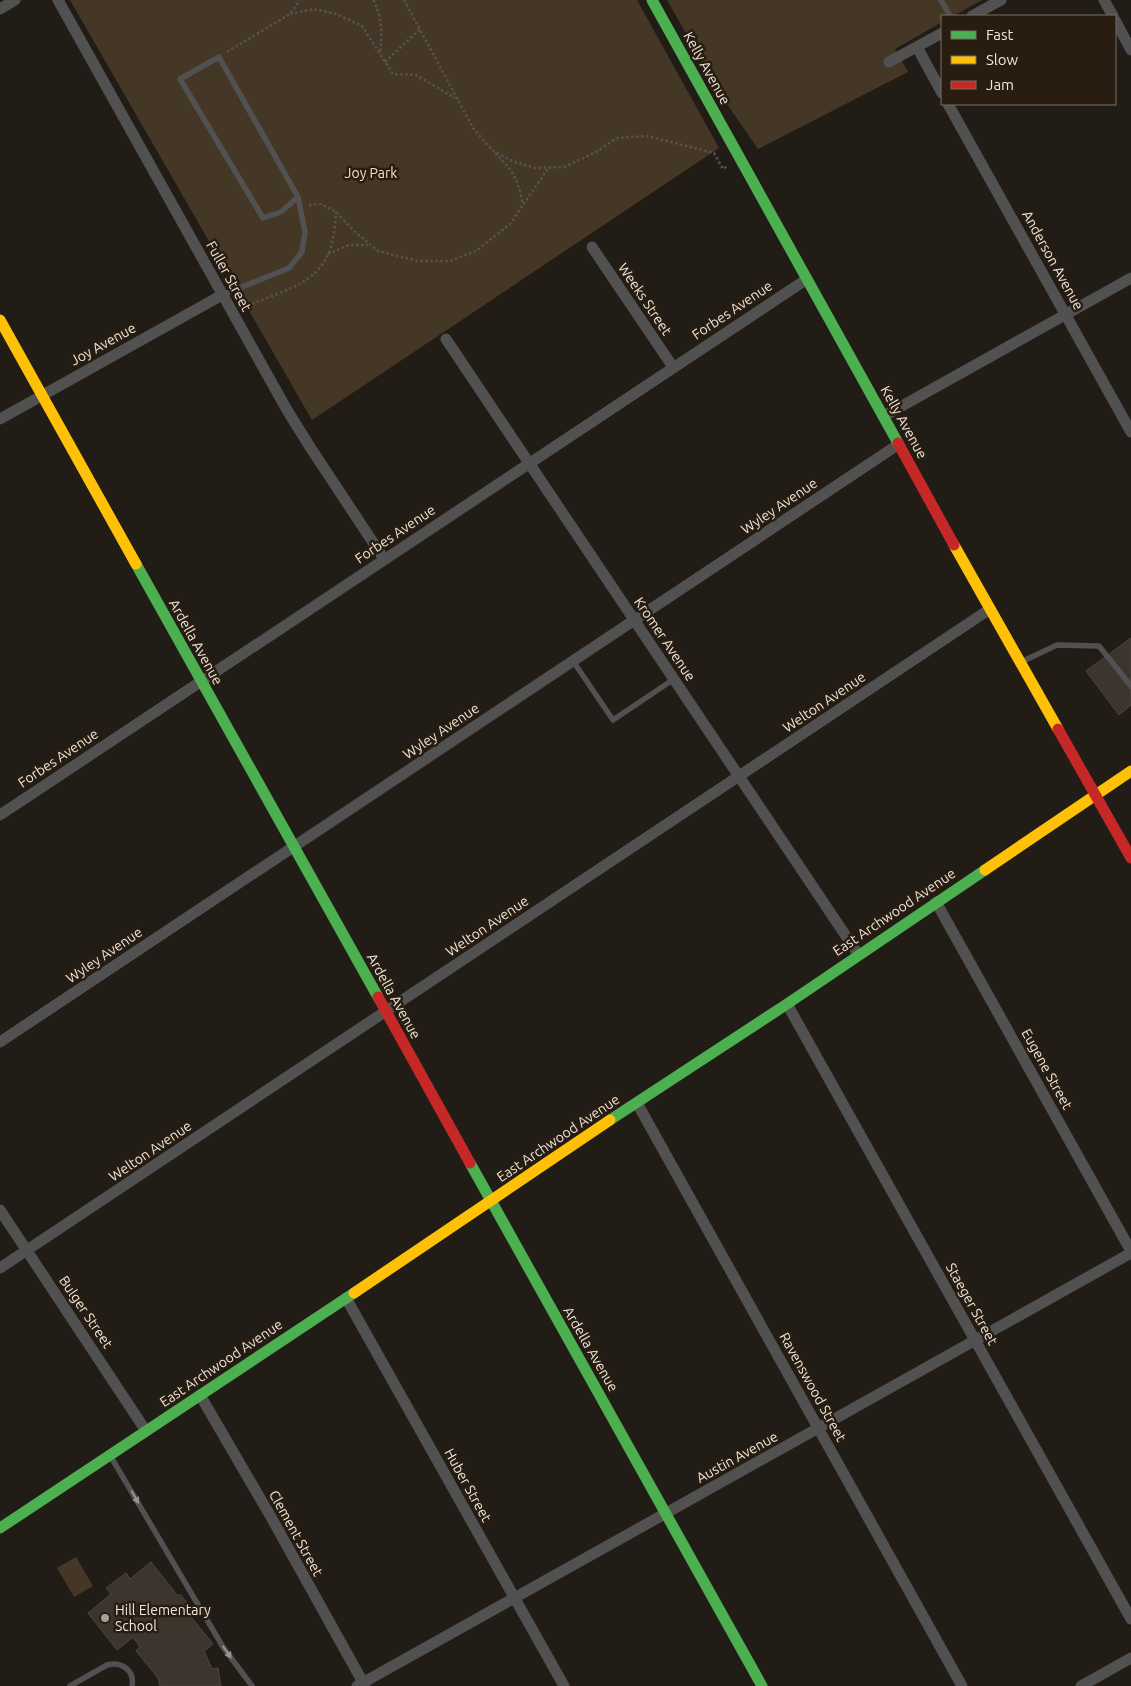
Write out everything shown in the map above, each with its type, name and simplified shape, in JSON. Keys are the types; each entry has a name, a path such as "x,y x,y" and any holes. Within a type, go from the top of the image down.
{"main road":[{"name":"Kelly Avenue","path":"652,0 990,609 1131,858"},
{"name":"Ardella Avenue","path":"0,320 762,1686"},
{"name":"East Archwood Avenue","path":"0,1528 787,1004 858,954 1131,771"}],"street":[{"path":"0,9 15,0"},
{"name":"Fuller Street","path":"58,0 222,294 310,447 384,559"},
{"path":"974,15 1001,0"},
{"path":"1104,0 1112,15"},
{"path":"1116,22 1131,50"},
{"path":"889,62 941,34"},
{"path":"917,47 941,91"},
{"name":"Anderson Avenue","path":"949,105 1131,432"},
{"name":"Weeks Street","path":"592,247 673,367"},
{"path":"884,416 1131,278"},
{"name":"Forbes Avenue","path":"0,814 807,279"},
{"name":"Joy Avenue","path":"0,420 222,294"},
{"name":"Kromer Avenue","path":"446,340 858,954"},
{"name":"Wyley Avenue","path":"0,1042 900,444"},
{"name":"Welton Avenue","path":"0,1268 990,609"},
{"name":"Eugene Street","path":"936,902 1131,1252"},
{"name":"Staeger Street","path":"787,1004 1131,1619"},
{"name":"Ravenswood Street","path":"637,1103 962,1686"},
{"name":"Bulger Street","path":"0,1210 146,1431"},
{"name":"Austin Avenue","path":"361,1685 1131,1252"},
{"name":"Huber Street","path":"346,1298 564,1686"},
{"name":"Clement Street","path":"200,1396 271,1517 361,1685"},
{"path":"1081,1686 1131,1658"}],"lane":[{"path":"941,0 949,15"},
{"path":"222,294 289,268 302,252 305,232 300,205 298,197 219,57 180,79 262,218 281,212 298,197"},
{"path":"1021,662 1057,645 1099,646 1131,686"},
{"path":"573,661 613,720 674,680"},
{"path":"110,1455 223,1647 252,1686"},
{"path":"70,1686 107,1665 114,1664 123,1666 131,1673 134,1680 132,1686"}],"path":[{"path":"290,14 300,0"},
{"path":"373,0 377,7 382,30 380,55"},
{"path":"404,0 473,128 512,170 524,205"},
{"path":"219,57 290,14 314,9 336,14 362,26 393,74 416,76 457,98"},
{"path":"384,62 420,29"},
{"path":"492,150 512,161 536,168 564,167 596,152 617,138 647,136 714,153 723,169 740,158"},
{"path":"300,205 321,204 336,212 369,245 378,251 418,261 450,261 476,251 510,224 549,167"},
{"path":"327,255 349,245 369,245"}],"green space":[{"name":"Joy Park","path":"70,0 637,0 719,148 312,420"},
{"path":"667,0 982,0 955,15 941,15 941,23 895,49 908,72 758,149 722,97"},
{"path":"76,1557 93,1586 74,1597 57,1568"}],"building":[{"path":"1131,638 1131,705 1119,715 1086,671"},
{"path":"151,1562 178,1596 180,1594 195,1613 191,1617 213,1644 204,1651 212,1669 218,1668 221,1686 160,1686 158,1678 136,1651 140,1647 133,1637 117,1650 88,1613 111,1594 106,1588 126,1573 130,1579"}],"traffic: fast":[{"path":"652,0 898,443"},
{"path":"136,564 378,997"},
{"path":"610,1120 787,1004 985,870"},
{"path":"470,1163 762,1686"},
{"path":"0,1528 354,1293"}],"traffic: slow":[{"path":"0,320 136,564"},
{"path":"954,545 1058,729"},
{"path":"985,870 1131,771"},
{"path":"354,1293 610,1120"}],"traffic: jam":[{"path":"898,443 954,545"},
{"path":"1058,729 1131,858"},
{"path":"378,997 470,1163"}],"place":[{"name":"Hill Elementary School","path":"105,1618"}]}
